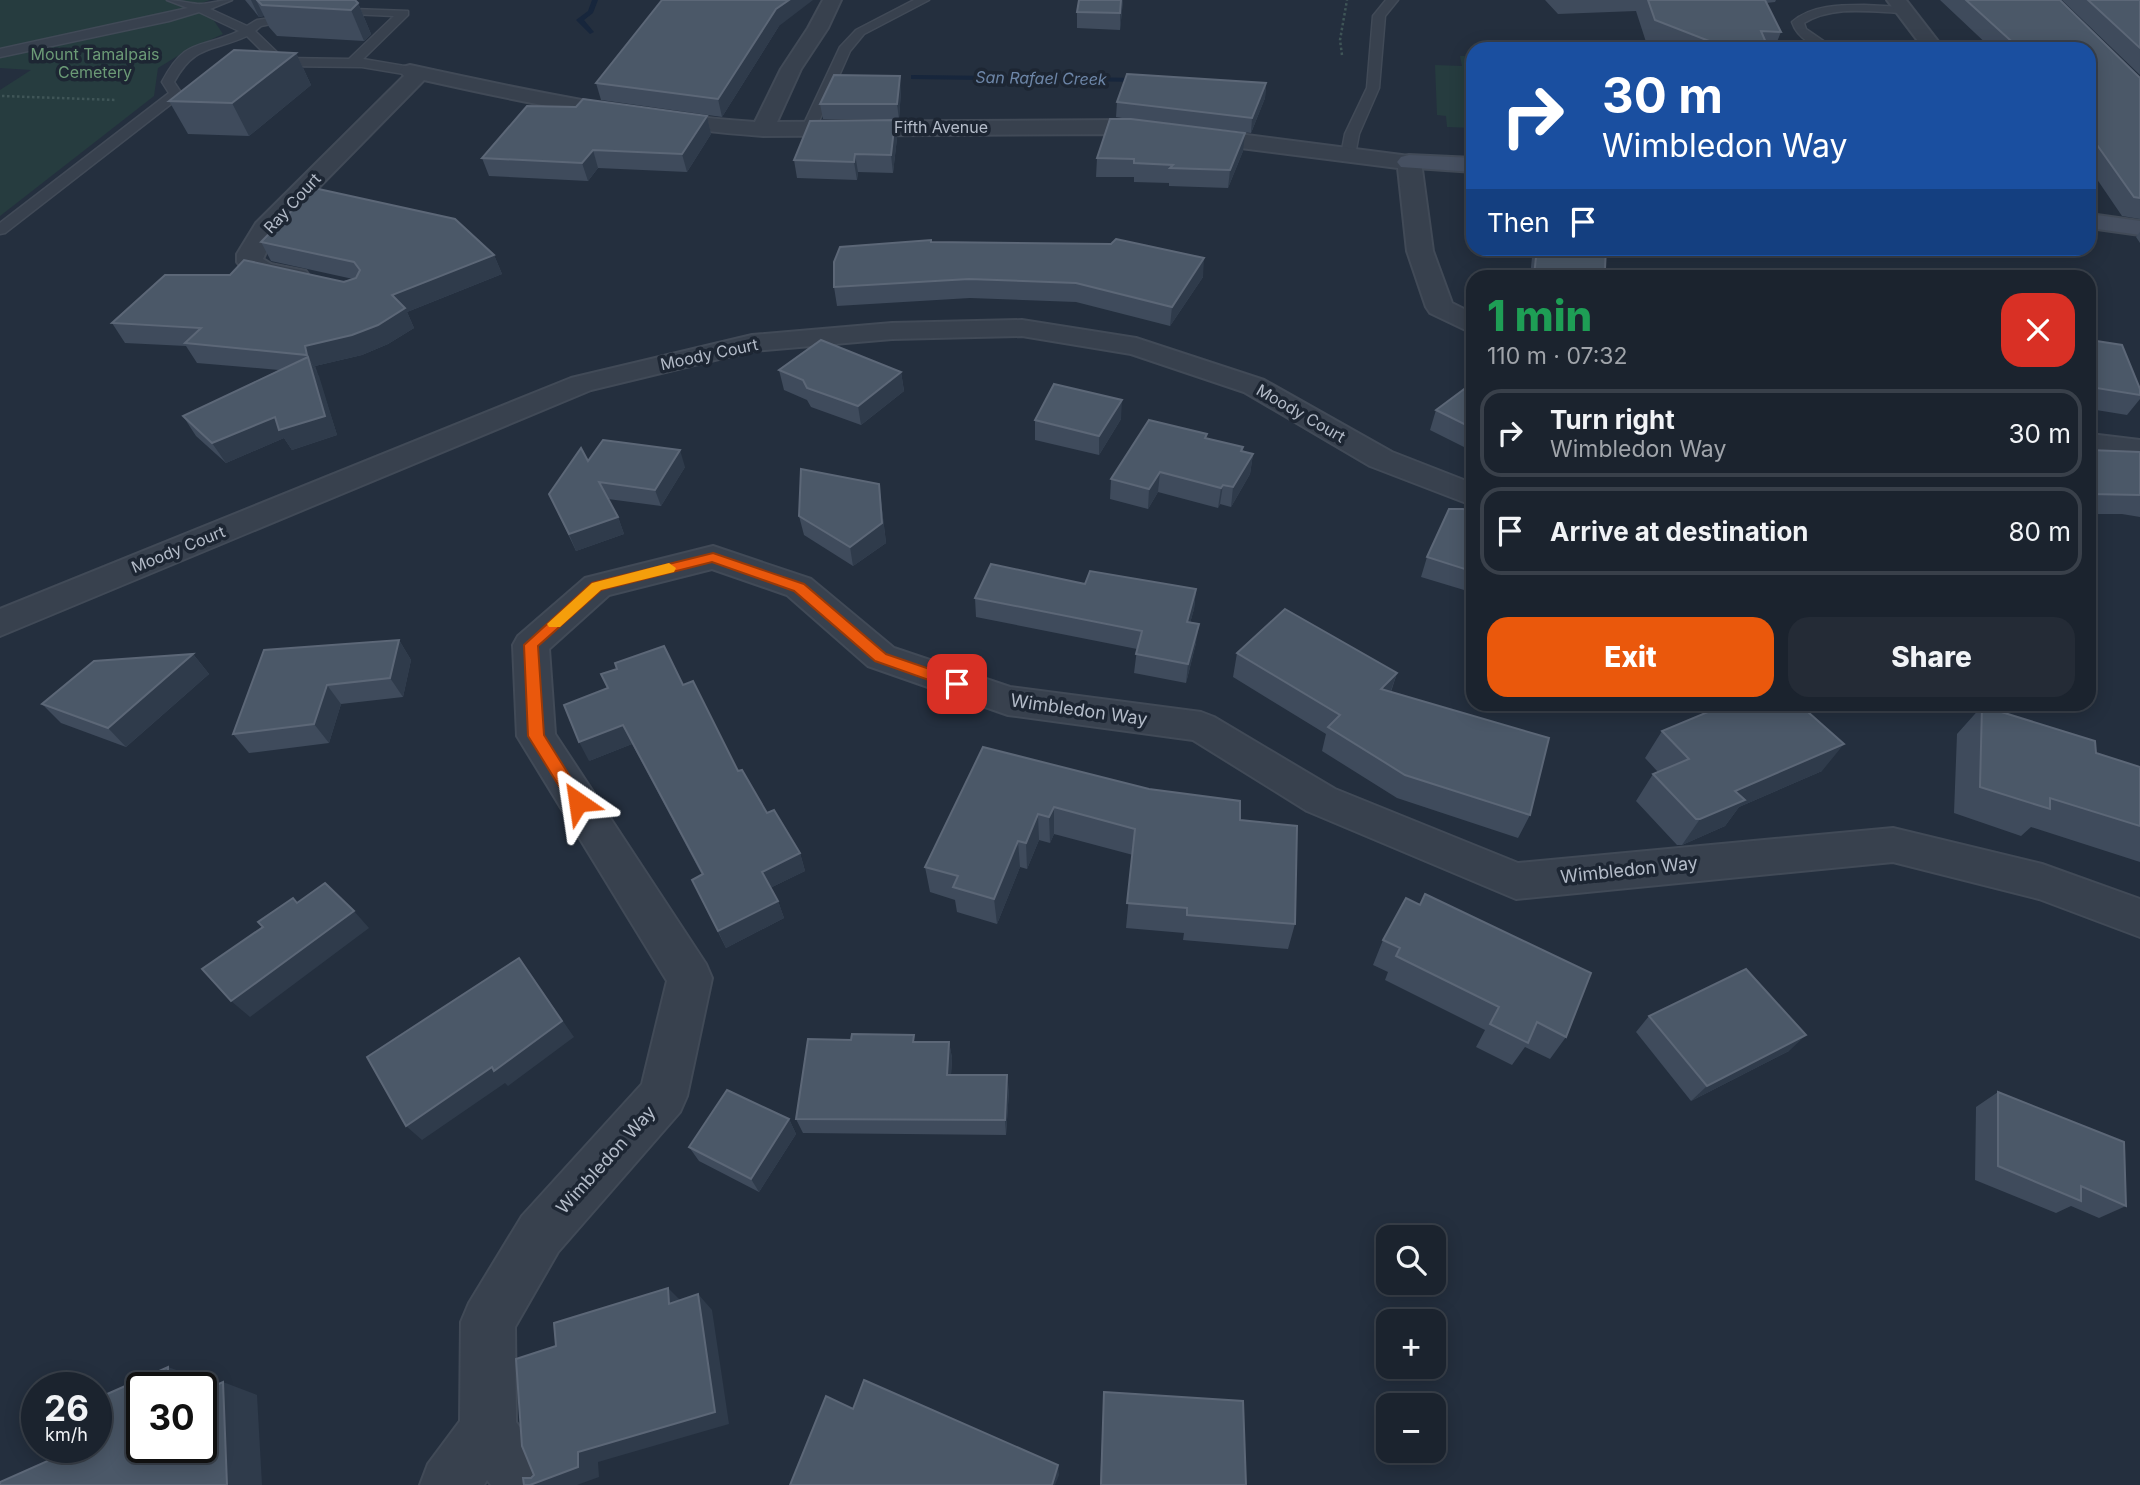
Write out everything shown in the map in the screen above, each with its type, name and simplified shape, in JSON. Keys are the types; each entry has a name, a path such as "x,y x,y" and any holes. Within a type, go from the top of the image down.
{"street":[{"path":"763,129 791,69 818,28 832,0"},
{"path":"1900,5 1929,42"},
{"name":"Fifth Avenue","path":"415,72 555,103 716,126 763,129 1130,127 1409,162 1466,165"},
{"name":"Ray Court","path":"320,282 263,270 250,262 250,254 265,228 415,72"},
{"path":"1409,162 1420,251 1440,307 1466,322"},
{"path":"2096,222 2140,228"},
{"name":"Moody Court","path":"0,623 581,384 752,343 891,331 1022,328 1136,346 1254,386 1381,459 1466,493"},
{"path":"2096,444 2140,450"},
{"name":"Wimbledon Way","path":"488,1430 488,1322 540,1234 663,1096 690,978 536,736 531,645 597,586 713,557 799,587 881,657 1008,702 1200,727 1321,800 1516,881 1893,845 2042,882 2140,918"},
{"path":"449,1485 488,1430 525,1485"}],"lane":[{"path":"173,0 200,8 250,32 273,64 352,63 415,72"},
{"path":"0,53 169,18 226,0"},
{"path":"809,128 844,50 860,32 923,0"},
{"path":"1348,155 1352,134 1373,88 1379,16 1392,0"},
{"path":"1818,42 1801,31 1798,22 1806,16 1900,5"},
{"path":"0,230 177,95 168,82 180,60 208,46 250,32 257,23 313,13 332,10 404,13 352,63"}],"path":[{"path":"2,96 177,95"}],"green space":[{"name":"Mount Tamalpais Cemetery","path":"0,0 210,0 202,3 223,34 184,52 158,68 154,96 0,216 0,90 31,70 0,68"},
{"path":"1460,56 1466,56 1466,128 1447,127 1446,116 1437,115 1435,65 1462,66"}],"building":[{"path":"257,0 355,0 358,3 351,10 262,5"},
{"path":"662,0 789,0 776,9 718,99 596,83"},
{"path":"1079,0 1121,0 1120,13 1077,12"},
{"path":"1648,0 1765,0 1781,32 1761,31 1766,42 1709,41 1655,20"},
{"path":"1966,0 2060,0 2140,78 2140,198 2134,197 2096,143 2096,42 2012,42"},
{"path":"2088,0 2140,0 2140,48"},
{"path":"234,50 296,53 232,103 169,101"},
{"path":"1127,74 1266,83 1252,118 1117,102"},
{"path":"834,75 900,76 897,104 820,104"},
{"path":"583,99 707,116 682,154 593,150 582,163 482,158 527,106 576,107"},
{"path":"1110,119 1131,119 1245,133 1230,170 1170,168 1173,165 1134,163 1134,159 1097,158"},
{"path":"895,120 891,155 855,154 854,162 794,160 810,121"},
{"path":"314,188 455,219 494,255 392,295 405,308 378,325 352,335 305,346 307,355 185,343 201,328 112,323 165,275 230,275 244,260 344,282 356,278 360,270 354,262 261,242"},
{"path":"1116,239 1204,258 1172,307 1076,283 969,279 834,287 834,262 840,247 931,240 1111,244"},
{"path":"1536,256 1606,256 1605,269 1613,270 1535,270"},
{"path":"821,340 901,372 858,406 807,388 803,380 779,370"},
{"path":"2096,341 2122,345 2140,395 2096,388"},
{"path":"308,357 325,416 279,430 275,417 212,443 183,416"},
{"path":"1054,384 1122,400 1099,436 1035,420"},
{"path":"1466,388 1466,425 1436,410"},
{"path":"1149,420 1207,434 1205,438 1243,447 1241,451 1253,454 1233,487 1223,485 1221,488 1160,472 1149,489 1111,479"},
{"path":"603,440 680,450 655,490 599,482 618,517 569,534 549,494 581,448 588,461"},
{"path":"2096,450 2140,452 2140,495 2096,494"},
{"path":"801,469 879,484 882,523 850,547 799,516"},
{"path":"1449,509 1466,510 1466,569 1427,557"},
{"path":"991,564 1085,584 1090,571 1196,589 1187,622 1199,624 1188,664 1136,654 1142,631 975,598"},
{"path":"1285,609 1397,673 1381,689 1549,738 1530,815 1405,775 1328,727 1340,715 1237,653"},
{"path":"399,640 390,678 327,685 314,724 233,734 264,650"},
{"path":"664,646 683,685 693,681 738,771 742,770 767,813 774,810 800,853 762,872 778,901 718,931 692,880 703,874 623,725 579,742 564,705 608,688 601,674 617,669 615,663"},
{"path":"193,654 108,728 42,704 94,661"},
{"path":"1710,711 1807,711 1844,744 1735,791 1745,800 1696,819 1653,774 1689,759 1662,731"},
{"path":"1982,711 1998,711 2095,741 2096,753 2140,767 2140,826 2050,798 2050,809 1980,787"},
{"path":"983,747 1149,789 1240,801 1240,820 1297,826 1295,924 1187,915 1187,908 1127,903 1135,829 1054,807 1049,817 1038,814 1026,843 1018,841 994,899 953,887 958,876 925,867"},
{"path":"325,883 354,911 231,1001 202,969 263,927 258,922 293,898 297,903"},
{"path":"1425,894 1591,973 1566,1037 1537,1022 1528,1043 1490,1024 1499,1007 1396,956 1400,948 1383,940 1406,898 1420,905"},
{"path":"519,958 562,1021 494,1071 492,1067 406,1126 367,1057"},
{"path":"1746,969 1806,1035 1707,1086 1649,1016"},
{"path":"852,1034 914,1035 913,1042 949,1042 947,1075 1007,1075 1005,1120 796,1119 808,1039 851,1040"},
{"path":"727,1090 789,1119 751,1179 689,1147"},
{"path":"1998,1092 2124,1142 2126,1206 2081,1186 2081,1201 1998,1166"},
{"path":"668,1288 669,1304 698,1294 715,1412 578,1452 578,1467 524,1485 523,1478 531,1478 534,1475 522,1446 516,1359 556,1346 554,1323"},
{"path":"864,1380 1058,1465 1052,1485 790,1485 826,1396 853,1409"},
{"path":"223,1382 227,1485 0,1485 0,1482 43,1463 112,1463 112,1392 126,1386 126,1463 217,1463 217,1385"},
{"path":"1104,1392 1243,1401 1246,1485 1101,1485"}],"waterway":[{"name":"San Rafael Creek","path":"590,32 580,20 591,12 595,0"},
{"name":"San Rafael Creek","path":"914,77 1144,80"}],"slow traffic":[{"path":"554,624 597,586 669,568"}],"route":[{"path":"578,802 536,736 531,645 597,586 713,557 799,587 881,657 957,684"}]}
